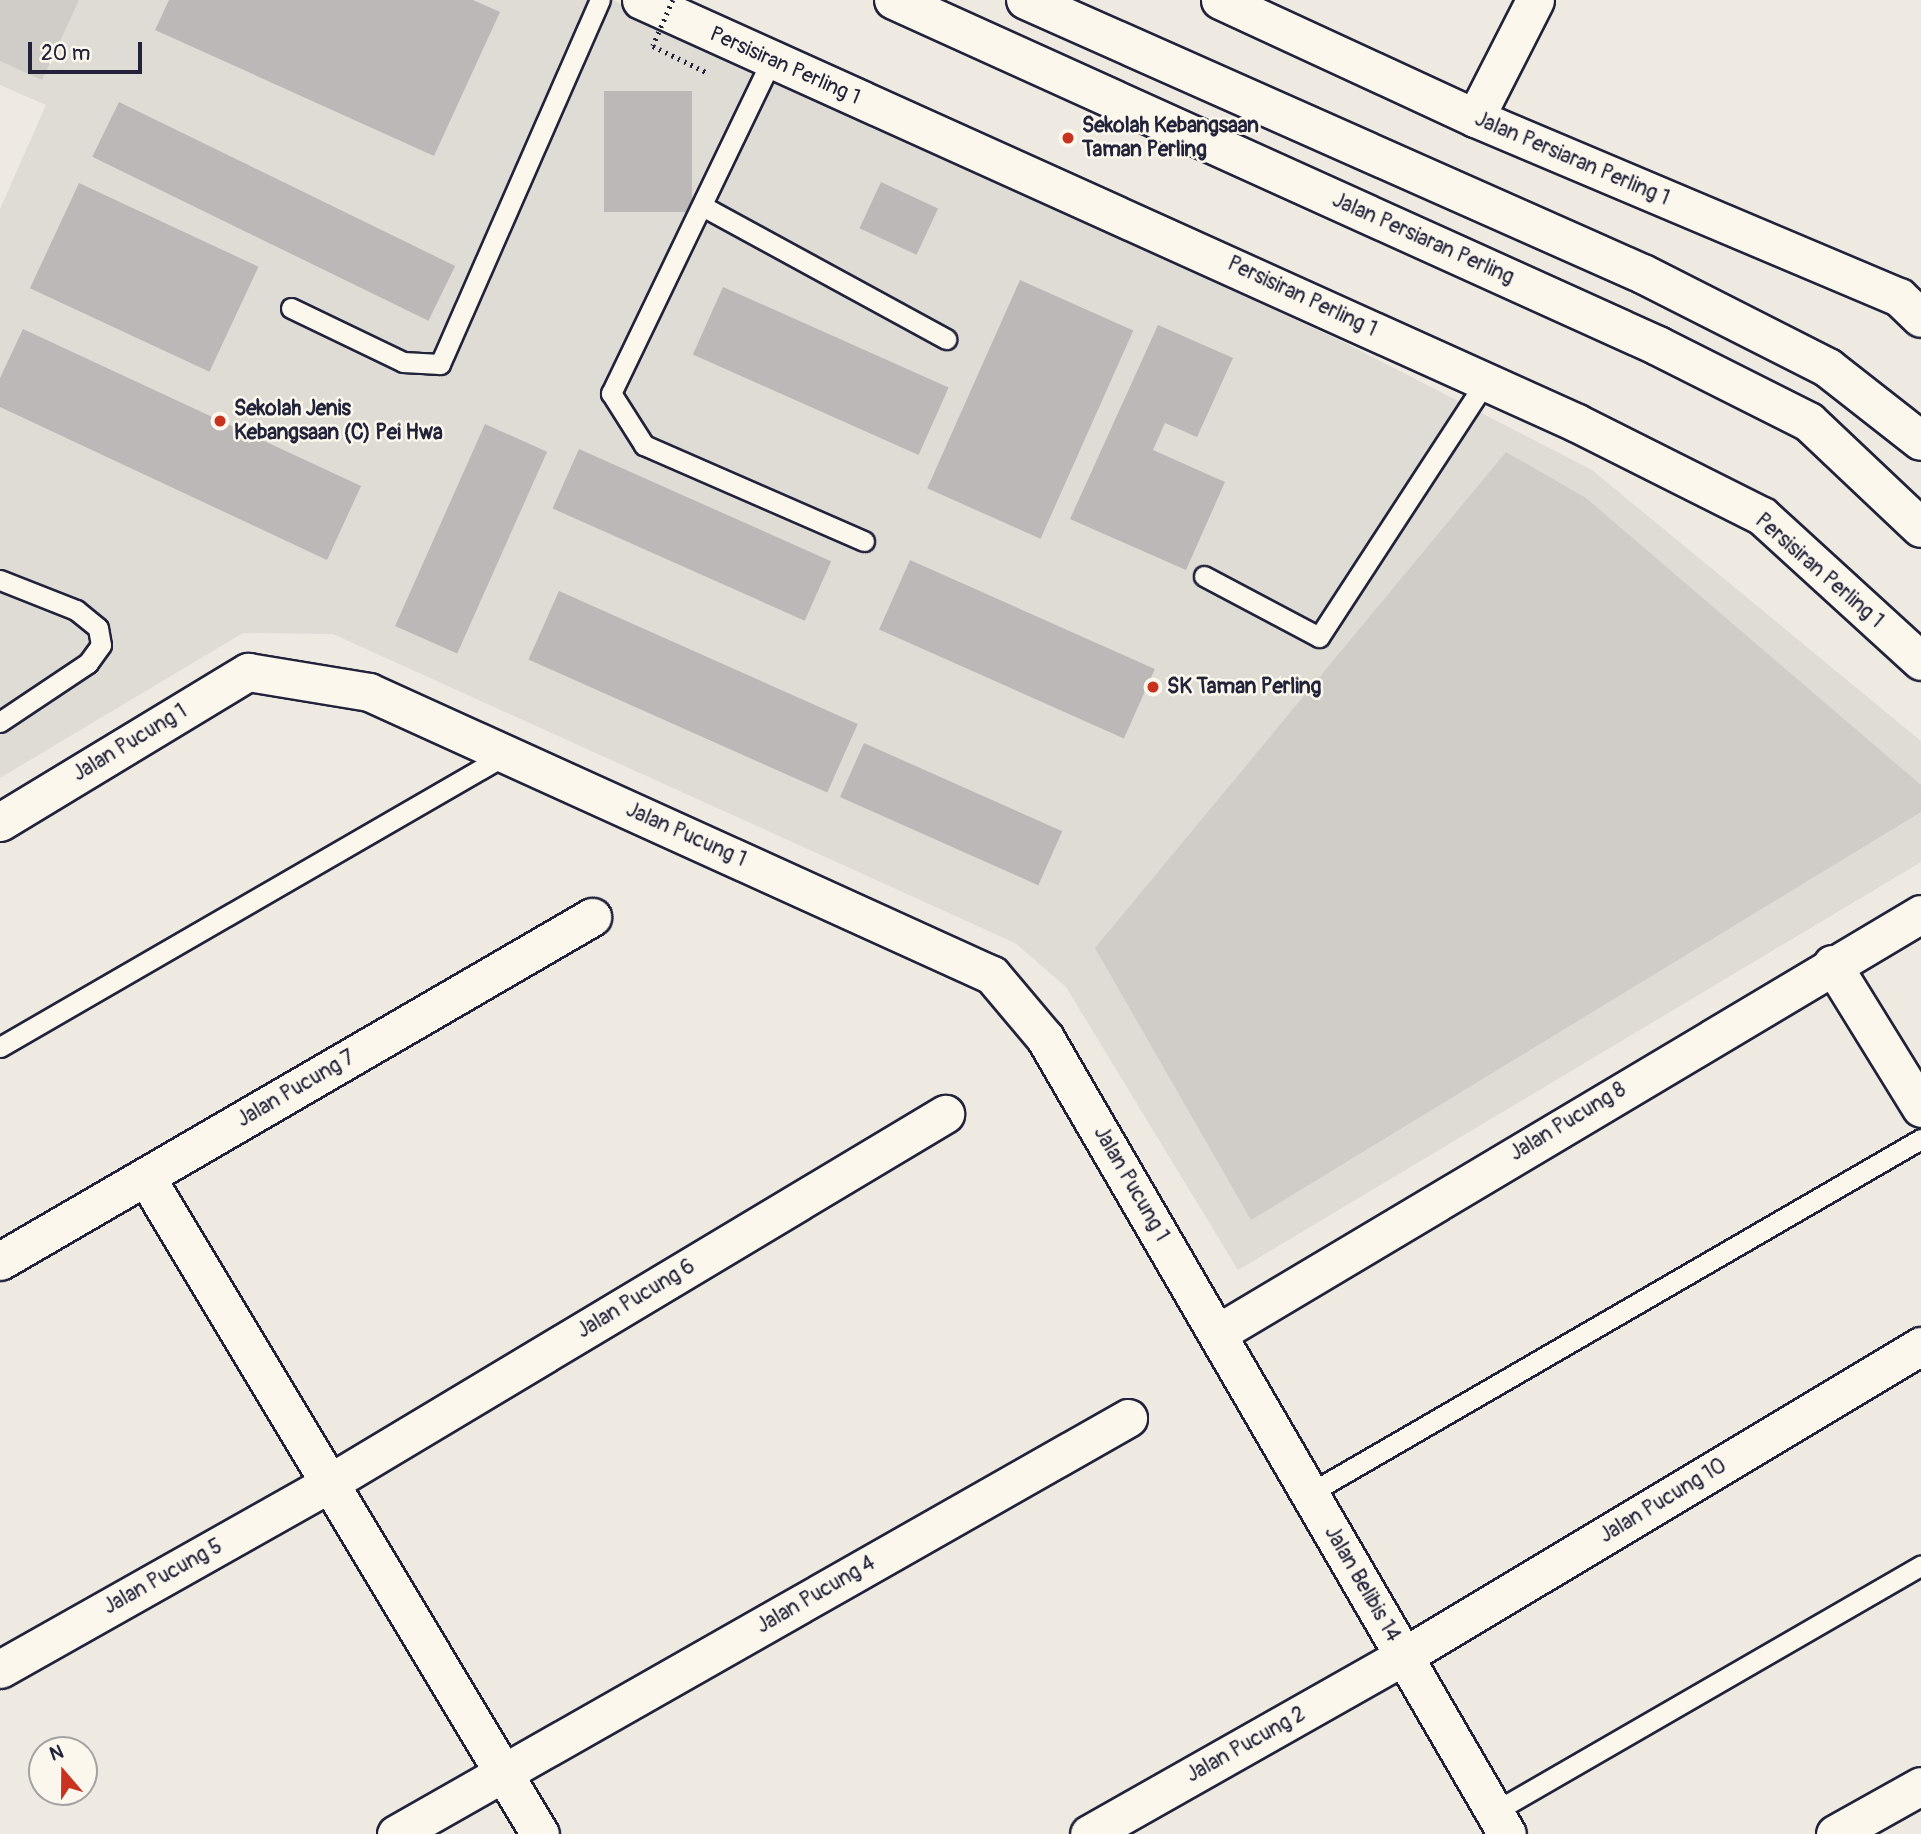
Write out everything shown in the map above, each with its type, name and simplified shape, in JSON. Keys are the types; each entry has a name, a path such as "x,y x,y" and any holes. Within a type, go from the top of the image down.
{"main road":[{"name":"Jalan Persiaran Perling","path":"894,0 1658,346 1809,422 1921,528"},
{"path":"1026,0 1643,274 1828,368 1921,441"}],"street":[{"name":"Persisiran Perling 1","path":"641,0 771,61 1486,381 1762,516 1921,662"},
{"name":"Jalan Persiaran Perling 1","path":"1220,0 1475,118 1899,297 1921,318"},
{"path":"1475,118 1535,0"},
{"name":"Jalan Pucung 1","path":"0,822 248,672 369,692 992,975 1045,1038 1218,1333"},
{"name":"Jalan Pucung 8","path":"1218,1333 1832,964 1921,914"},
{"name":"Jalan Pucung 7","path":"0,1261 592,917"},
{"path":"1832,964 1921,1108"},
{"name":"Jalan Pucung 6","path":"327,1485 945,1114"},
{"path":"146,1177 327,1485 540,1834"},
{"name":"Jalan Belibis 14","path":"1218,1333 1501,1823"},
{"name":"Jalan Pucung 10","path":"1404,1656 1921,1346"},
{"name":"Jalan Pucung 4","path":"396,1834 1128,1418"},
{"name":"Jalan Pucung 5","path":"0,1669 327,1485"},
{"name":"Jalan Pucung 2","path":"1089,1834 1404,1656"},
{"path":"1835,1834 1921,1786"}],"lane":[{"path":"291,308 403,362 440,364 600,0"},
{"path":"771,61 704,207 611,393 644,445 864,541"},
{"path":"704,207 946,340"},
{"path":"1204,576 1319,637 1486,381"},
{"path":"0,580 76,610 98,628 102,645 88,663 0,722"},
{"path":"0,1048 507,754"},
{"path":"1310,1493 1921,1139"},
{"path":"1501,1823 1921,1565"}],"path":[{"path":"673,0 653,46 706,72"}],"shaded area":[{"name":"SK Taman Perling","path":"0,0 613,0 1347,344 1592,470 1921,741 1921,862 1238,1270 1066,987 1015,943 333,634 243,633 0,778 0,209 46,105 0,85"},
{"path":"0,0 79,0 42,80 0,61"},
{"path":"1506,452 1586,498 1921,785 1921,812 1251,1220 1095,948"}],"building":[{"path":"169,0 473,0 500,12 434,156 155,30"},
{"path":"604,91 692,91 692,212 604,212"},
{"path":"119,102 455,266 428,321 92,157"},
{"path":"881,182 938,209 917,255 859,228"},
{"path":"79,183 258,267 209,372 30,288"},
{"path":"1020,280 1133,330 1041,539 927,488"},
{"path":"723,287 949,387 919,455 693,355"},
{"path":"1158,325 1233,358 1197,437 1165,423 1153,450 1225,482 1186,570 1070,519"},
{"path":"23,329 361,486 327,560 0,407 0,378"},
{"path":"485,424 547,452 457,654 395,626"},
{"path":"579,449 831,561 805,621 553,508"},
{"path":"910,560 1155,669 1124,738 879,629"},
{"path":"559,591 858,724 827,793 528,660"},
{"path":"864,743 1062,831 1038,885 840,797"}],"place":[{"name":"Sekolah Kebangsaan Taman Perling","path":"1068,138"},
{"name":"Sekolah Jenis Kebangsaan (C) Pei Hwa","path":"220,421"},
{"name":"SK Taman Perling","path":"1153,687"}]}
